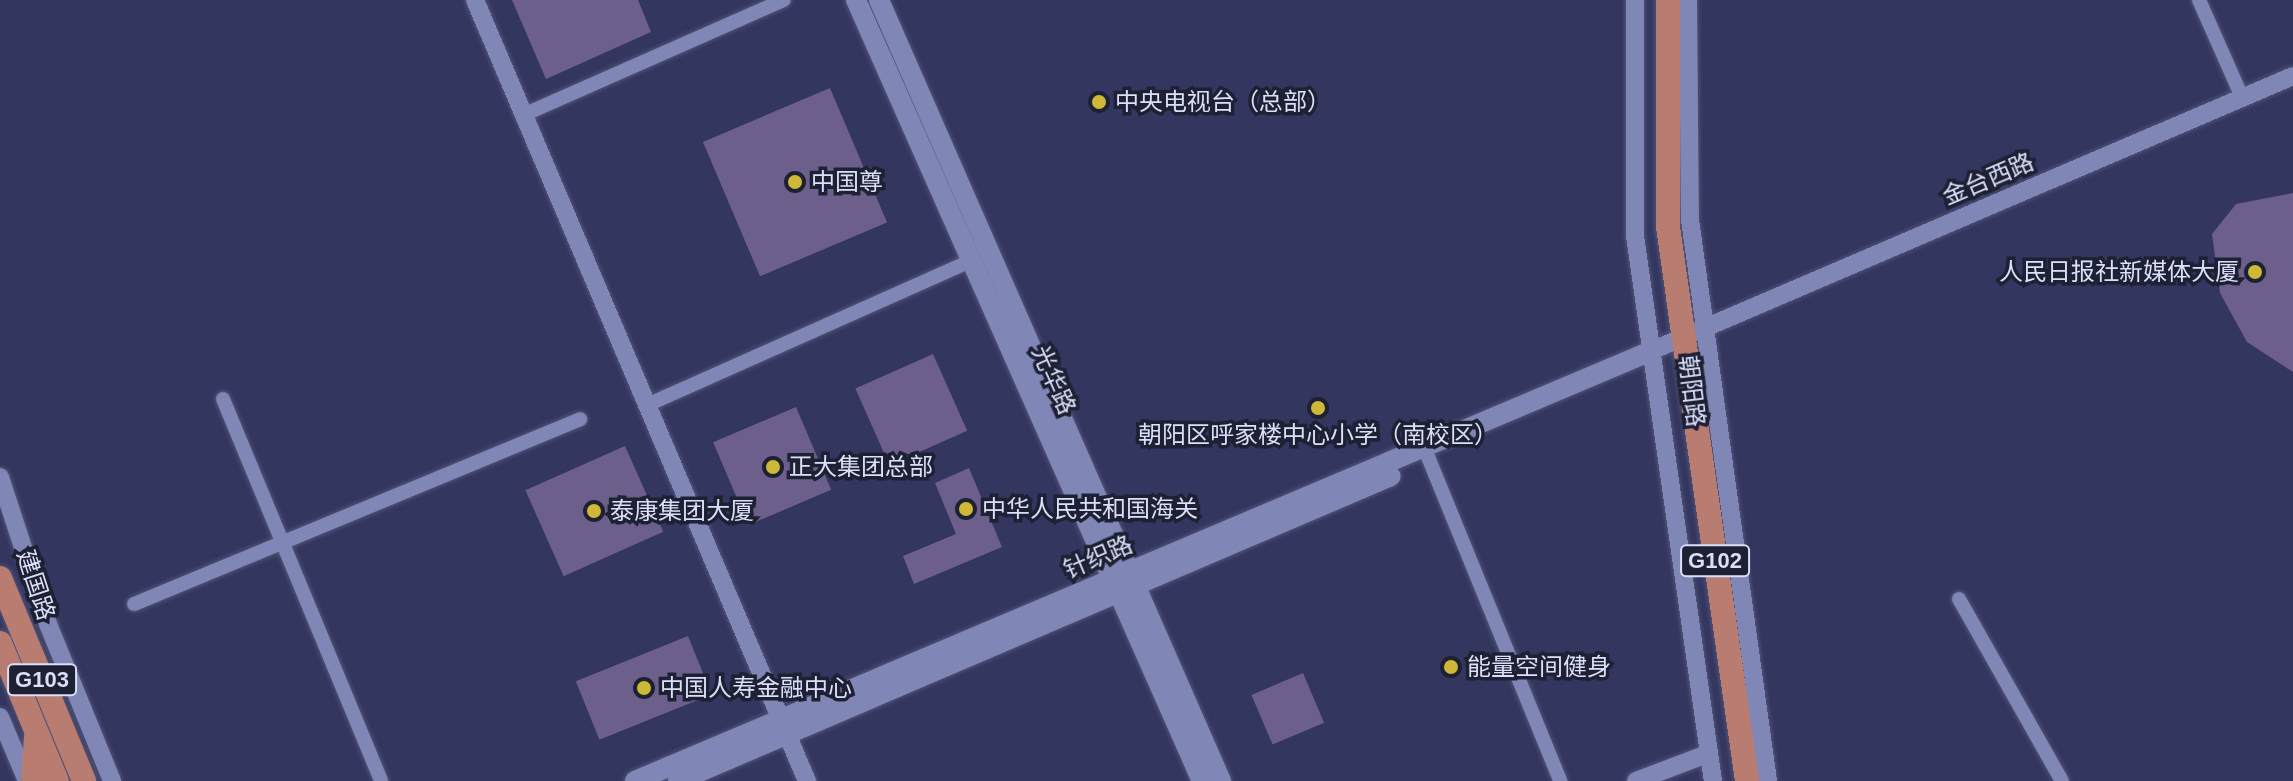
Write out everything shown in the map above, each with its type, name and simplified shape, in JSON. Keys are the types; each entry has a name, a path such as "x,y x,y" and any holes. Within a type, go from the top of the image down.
{"highway":[{"name":"朝阳路","path":"1656,0 1651,149 1673,347 1731,781"},
{"name":"朝阳路","path":"1668,0 1664,163 1673,347 1747,781"},
{"name":"建国路","path":"0,578 84,781"},
{"name":"G103","path":"0,643 57,781"},
{"path":"33,781 36,731"}],"main road":[{"name":"光华路","path":"856,0 972,260 1221,781"},
{"name":"光华路","path":"879,0 1125,583 1202,781"},
{"name":"针织路","path":"635,781 783,727 1673,347"},
{"name":"针织路","path":"678,781 783,727"}],"street":[{"path":"475,0 807,781"},
{"path":"523,115 784,0"},
{"name":"朝阳路","path":"1635,0 1631,149 1768,781"},
{"name":"朝阳路","path":"1688,0 1685,145 1673,347 1707,754 1713,781"},
{"path":"2199,0 2242,97"},
{"name":"金台西路","path":"1673,347 2293,76"},
{"path":"647,405 972,260"},
{"path":"223,399 381,781"},
{"path":"134,604 580,419"},
{"path":"1426,454 1560,781"},
{"name":"建国路","path":"0,477 48,624 112,781"},
{"path":"1959,599 2062,781"},
{"path":"0,717 27,781"},
{"path":"1636,781 1707,754"}],"building":[{"path":"512,0 638,0 651,32 546,79"},
{"name":"中国尊","path":"830,88 887,222 760,276 703,142"},
{"name":"人民日报社新媒体大厦","path":"2293,193 2293,372 2247,342 2220,293 2212,234 2236,204"},
{"path":"933,354 967,431 890,465 855,389"},
{"name":"正大集团总部","path":"796,407 831,490 748,525 713,442"},
{"name":"泰康集团大厦","path":"625,446 663,532 564,576 525,490"},
{"name":"中华人民共和国海关","path":"969,468 1002,547 914,584 903,556 956,534 935,483"},
{"name":"中国人寿金融中心","path":"688,636 712,694 599,740 576,681"},
{"path":"1303,673 1324,723 1273,745 1251,695"}],"place":[{"name":"中央电视台（总部）","path":"1099,102"},
{"name":"中国尊","path":"795,182"},
{"name":"人民日报社新媒体大厦","path":"2255,272"},
{"name":"朝阳区呼家楼中心小学（南校区）","path":"1318,408"},
{"name":"正大集团总部","path":"773,467"},
{"name":"中华人民共和国海关","path":"966,509"},
{"name":"泰康集团大厦","path":"594,511"},
{"name":"能量空间健身","path":"1451,667"},
{"name":"中国人寿金融中心","path":"644,688"}]}
